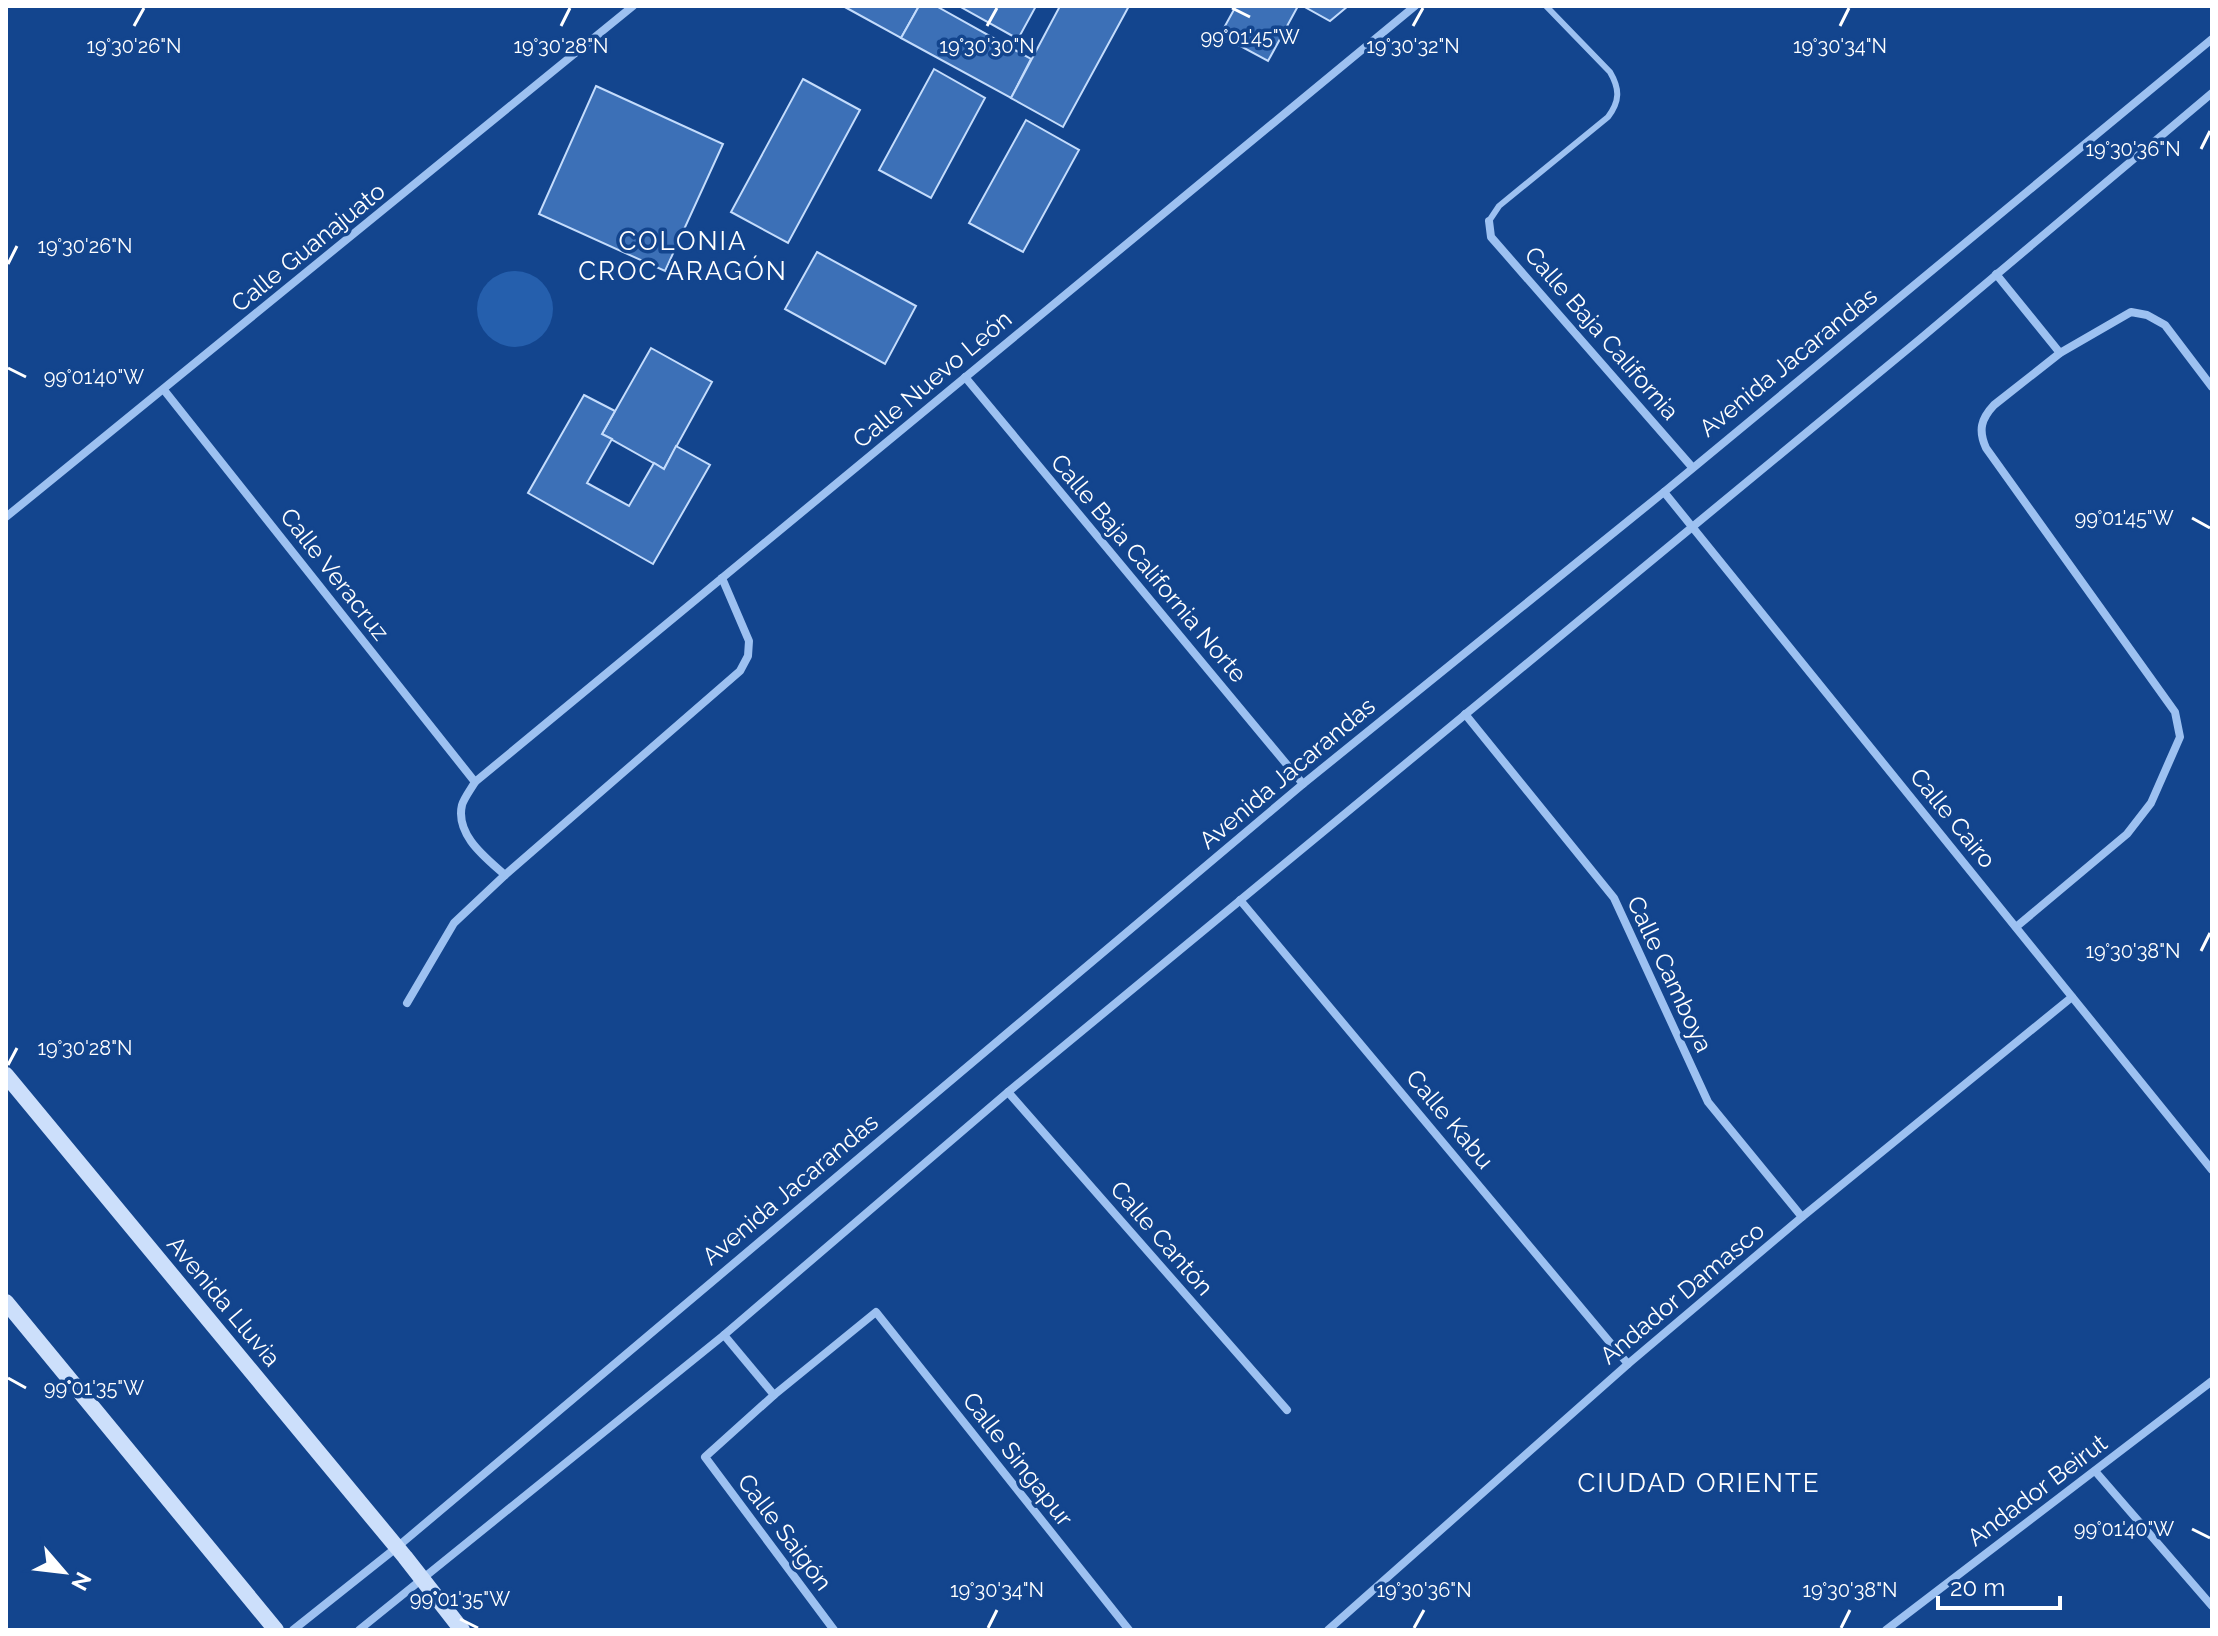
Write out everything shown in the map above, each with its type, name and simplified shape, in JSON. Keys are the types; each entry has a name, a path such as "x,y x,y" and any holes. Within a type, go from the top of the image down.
{"main road":[{"name":"Avenida Lluvia","path":"6,1075 462,1630"},
{"path":"6,1302 276,1630"}],"street":[{"name":"Calle Nuevo León","path":"475,782 1415,6"},
{"name":"Calle Guanajuato","path":"6,517 631,7"},
{"name":"Avenida Jacarandas","path":"293,1630 401,1552 1303,784 1664,492 2212,39"},
{"path":"359,1630 724,1335 1008,1092 2212,93"},
{"name":"Calle Baja California","path":"1489,221 1491,237 1692,467"},
{"path":"1996,274 2060,353"},
{"path":"2016,927 2127,834 2151,803 2180,737 2175,712 1986,448 1981,437 1981,425 1985,414 2060,353 2131,312 2165,325 2212,387"},
{"name":"Calle Baja California Norte","path":"965,377 1303,784"},
{"name":"Calle Veracruz","path":"164,390 475,782"},
{"name":"Calle Cairo","path":"1664,492 2212,1170"},
{"path":"407,1003 454,923 740,671 748,656 749,641 722,578"},
{"name":"Calle Camboya","path":"1465,714 1614,898 1708,1102 1802,1217"},
{"path":"475,782 462,805 462,821 468,837 505,875"},
{"name":"Calle Kabu","path":"1240,900 1628,1364"},
{"name":"Andador Damasco","path":"1328,1630 1628,1364 1802,1217 2072,997"},
{"name":"Calle Cantón","path":"1008,1092 1287,1410"},
{"name":"Calle Singapur","path":"774,1395 876,1312 1129,1630"},
{"path":"724,1335 774,1395"},
{"name":"Andador Beirut","path":"1886,1630 2212,1381"},
{"name":"Calle Saigón","path":"774,1395 705,1457 834,1630"},
{"path":"2095,1471 2212,1606"}],"lane":[{"path":"1489,221 1499,206 1608,117 1615,107 1618,95 1610,72 1546,6"}],"shaded area":[{"path":"515,271 530,274 542,282 550,294 553,309 550,324 542,336 530,344 515,347 500,344 488,336 480,324 477,309 480,294 488,282 500,274"}],"building":[{"path":"843,6 919,6 901,38"},
{"path":"919,6 936,6 1031,59 1011,98 901,38"},
{"path":"959,6 1036,6 1018,39"},
{"path":"1060,6 1129,6 1063,127 1011,98"},
{"path":"1236,6 1298,6 1268,61 1220,35"},
{"path":"1303,6 1348,6 1330,21"},
{"path":"934,69 985,98 931,198 879,170"},
{"path":"803,79 860,110 788,243 731,212"},
{"path":"596,86 723,144 665,271 539,214"},
{"path":"1026,120 1079,150 1023,252 969,223"},
{"path":"817,252 916,306 885,364 785,309"},
{"path":"651,348 712,382 664,469 602,434"},
{"path":"584,395 615,411 602,434 612,439 587,483 629,506 654,463 664,469 676,446 710,465 653,564 528,493"}],"district":[{"name":"COLONIA CROC ARAGÓN","path":"683,256"},
{"name":"CIUDAD ORIENTE","path":"1699,1483"}]}
